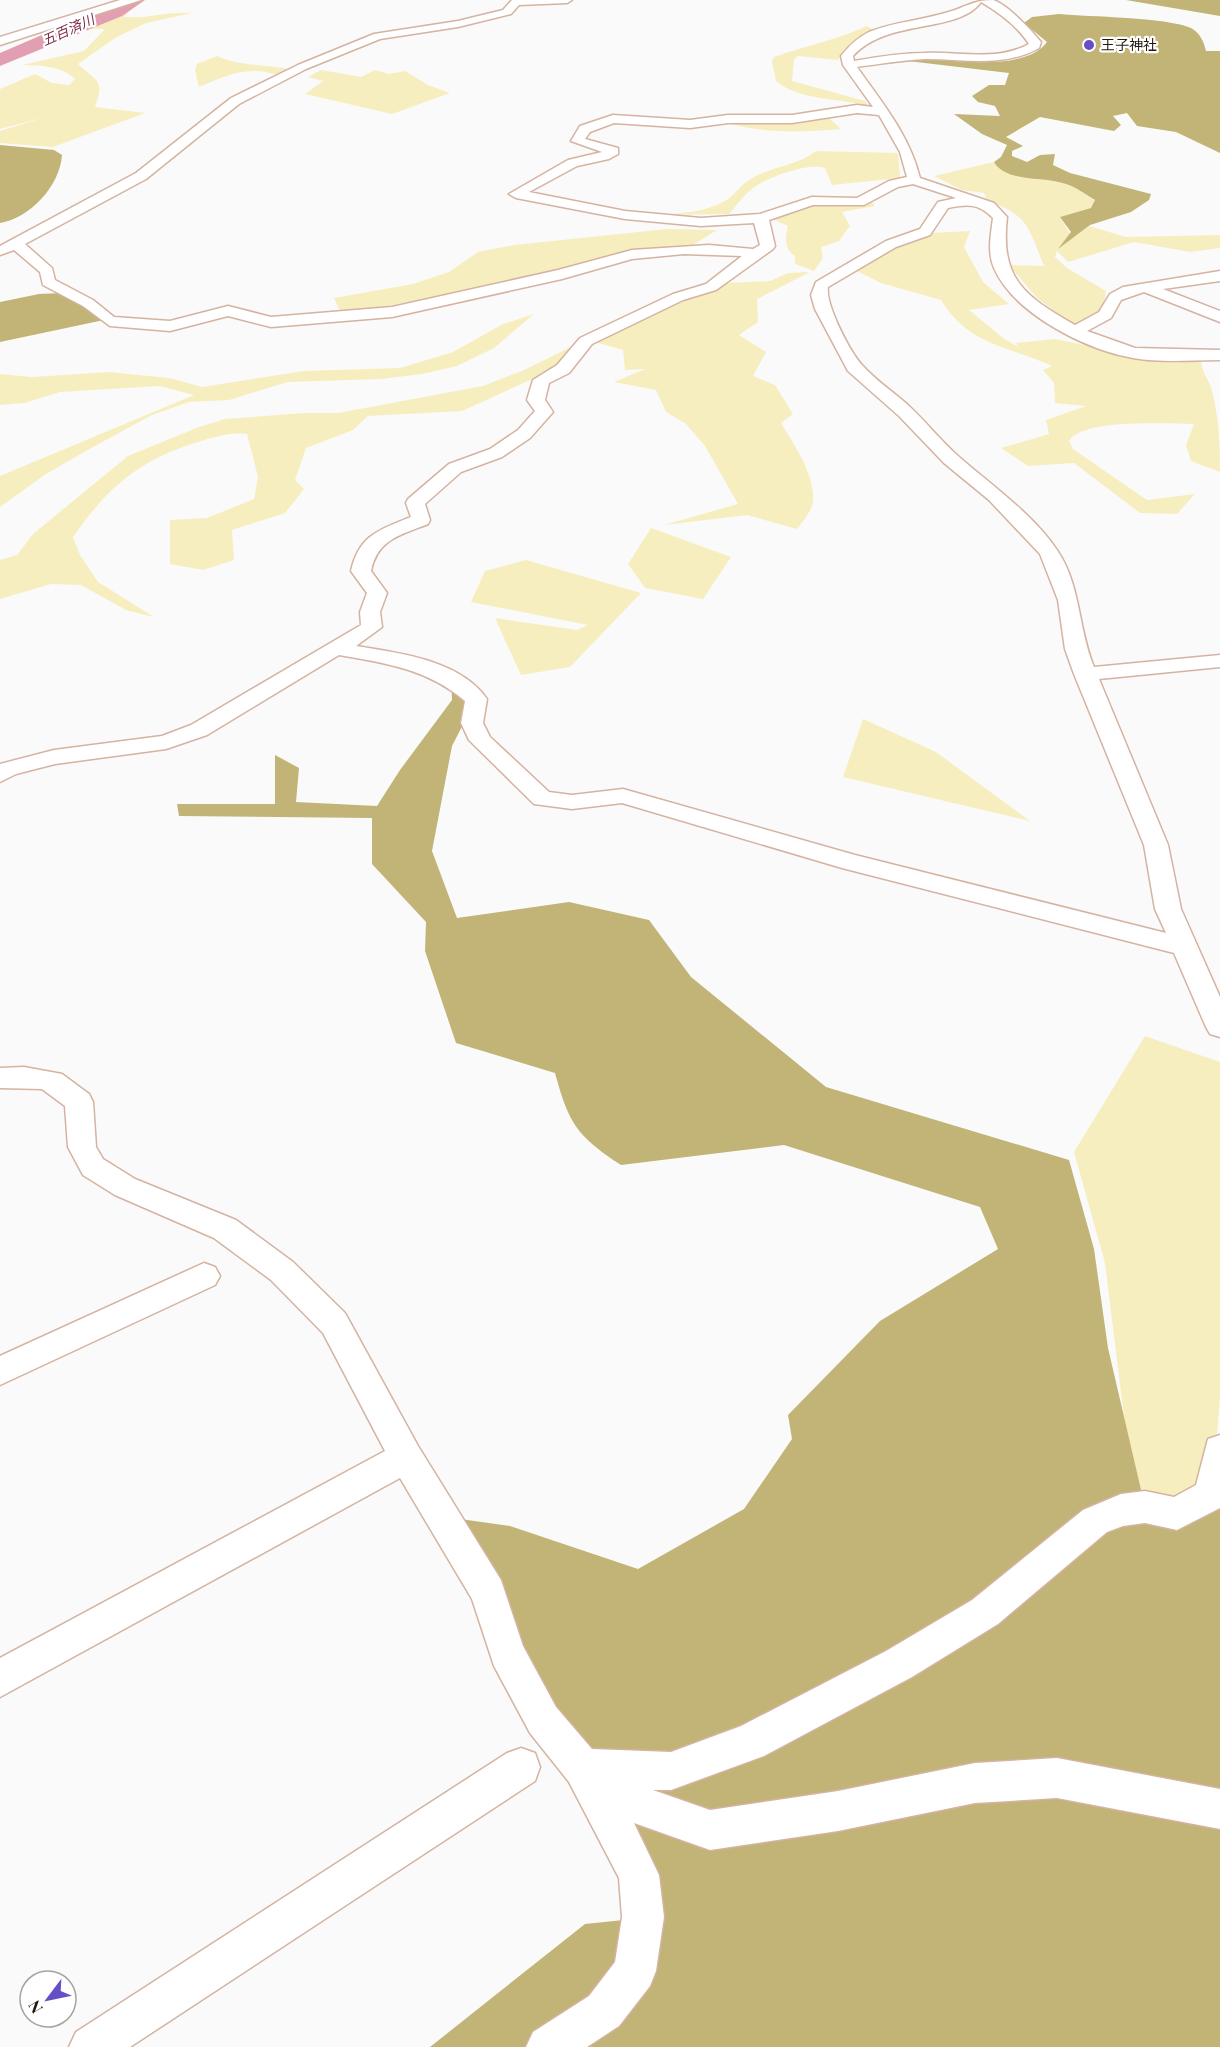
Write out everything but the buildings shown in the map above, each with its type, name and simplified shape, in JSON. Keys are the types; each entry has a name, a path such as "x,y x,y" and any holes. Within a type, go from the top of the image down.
{"street":[{"path":"0,251 141,176 235,101 302,67 378,36 458,24 507,12 517,1 567,0"},
{"path":"914,180 907,152 883,112 849,65 847,57 858,43 879,33 961,12 976,3 976,0"},
{"path":"849,65 927,56 1007,58 1025,53 1035,46 1035,42 1016,25 1012,16 985,0"},
{"path":"0,41 131,1"},
{"path":"879,33 877,21 921,17 925,15 929,5"},
{"path":"883,112 857,110 792,119 728,119 690,124 613,119 585,129 577,141 614,151 604,156 573,163 516,194 640,218 701,222 762,218 805,202 865,201 894,184 914,180 972,199 989,207 1000,217 998,255 1002,270 1013,285 1040,310 1074,332 1125,352 1151,355 1220,355"},
{"path":"972,199 943,205 925,232 891,244 831,277 821,285 819,295 823,309 854,367 905,412 951,459 996,496 1048,552 1068,600 1076,649 1085,674 1156,845 1168,909 1220,1027"},
{"path":"0,775 8,769 54,758 166,742 199,730 372,627 370,612 377,593 361,571 365,552 386,534 422,520 415,503 454,468 496,453 524,434 544,412 536,400 541,380 563,369 586,341 678,297 711,287 768,246 761,225 762,218"},
{"path":"15,243 47,271 48,282 88,303 105,319 122,323 170,326 228,311 271,322 392,312 562,274 583,266 665,250 729,248 756,254"},
{"path":"1074,332 1105,315 1115,297 1144,287 1220,276"},
{"path":"1144,287 1220,317"},
{"path":"338,649 414,662 458,681 476,699 472,723 480,741 542,799 572,802 623,796 851,862 1183,946"},
{"path":"1085,674 1220,661"},
{"path":"0,1078 36,1076 62,1085 79,1101 82,1147 93,1167 126,1186 225,1229 282,1271 334,1323 405,1456 488,1592 507,1653 543,1720 583,1768 639,1875 643,1917 635,1971 604,2011 548,2047"},
{"path":"0,1371 204,1276"},
{"path":"583,1768 671,1771 750,1742 899,1664 985,1612 1095,1521 1121,1510 1145,1507 1177,1514 1211,1496 1220,1450"},
{"path":"0,1678 405,1456"},
{"path":"91,2047 521,1767"},
{"path":"583,1768 650,1811 710,1830 838,1811 975,1783 1057,1778 1220,1809"}],"shaded area":[{"path":"1126,0 1220,0 1220,16"},
{"path":"131,9 124,17 192,13 146,23 115,38 78,64 94,78 99,86 95,107 145,113 53,147 0,143 0,131 43,118 0,129 0,89 35,74 52,83 69,85 75,79 57,69 22,65 84,51 105,29 85,29"},
{"path":"1059,14 1179,24 1197,32 1206,51 1220,51 1220,153 1176,132 1137,126 1127,113 1113,116 1121,125 1114,131 1040,117 1006,137 1023,146 1012,151 1012,156 1027,162 1040,155 1055,154 1053,165 1070,173 1151,194 1149,200 1131,212 1090,225 1058,249 1071,232 1060,217 1091,208 1095,200 1066,184 1017,176 1000,169 994,162 1001,157 1007,145 982,134 954,114 1000,116 995,106 978,102 972,96 989,85 1005,85 1009,73 908,61 922,59 989,62 1023,57 1037,51 1047,42 1024,23 1032,17"},
{"path":"867,26 875,31 850,46 838,60 798,56 794,60 792,81 865,101 870,107 797,93 776,81 772,61 774,57"},
{"path":"217,56 245,64 293,70 278,74 262,71 241,72 199,87 195,70 197,64"},
{"path":"321,70 361,77 375,70 389,74 405,71 428,85 450,93 392,114 305,94 323,81 308,77"},
{"path":"827,116 841,129 770,131 728,123"},
{"path":"0,145 54,150 62,155 56,178 42,199 22,215 0,223"},
{"path":"816,151 898,153 900,178 832,185 825,168 808,167 787,172 758,185 729,214 665,215 713,207 728,199 751,179 809,156"},
{"path":"994,162 1008,174 1066,184 1095,201 1092,208 1060,217 1070,234 1062,245 1089,226 1126,237 1220,235 1220,248 1190,252 1134,242 1068,262 1057,251 1055,257 1067,268 1106,291 1100,309 1078,330 1036,297 1009,265 1044,266 1030,232 1019,217 987,201 984,193 962,190 934,176"},
{"path":"819,203 857,205 873,203 875,206 842,212 850,226 839,241 821,247 823,258 814,271 795,264 795,256 786,243 788,226 772,219"},
{"path":"667,229 717,230 693,245 658,248 557,273 342,315 334,298 413,284 449,272 478,252 514,245"},
{"path":"970,231 964,247 983,282 1009,304 969,310 1003,338 1020,348 1015,343 1055,339 1160,360 1201,361 1216,408 1220,472 1191,461 1186,445 1194,424 1147,423 1108,426 1077,434 1069,441 1073,449 1147,500 1195,494 1177,514 1140,513 1074,463 1028,466 1001,448 1049,434 1046,420 1086,406 1055,403 1054,383 1043,370 1052,366 977,336 952,315 941,300 881,283 851,268 871,256 930,233"},
{"path":"810,272 757,299 758,322 739,335 766,352 753,376 775,385 793,414 781,423 803,460 811,481 813,501 809,512 797,529 747,515 664,525 738,504 705,446 686,424 666,412 656,390 614,382 645,369 625,370 623,350 591,341 677,301 728,283 770,281 788,273"},
{"path":"63,293 81,302 104,320 0,342 0,302 39,294"},
{"path":"534,314 494,348 457,366 422,374 381,379 288,382 229,400 189,402 152,415 46,474 0,507 0,476 194,395 159,386 60,392 24,403 0,405 0,374 32,377 109,372 169,378 202,387 303,371 400,368 453,352 503,324"},
{"path":"573,346 552,370 462,411 368,416 353,430 306,448 295,480 304,489 285,513 232,530 234,560 203,570 170,564 170,520 207,518 254,499 258,477 247,434 228,434 198,442 158,457 142,467 112,490 73,537 80,555 98,582 154,617 126,610 81,585 51,584 0,599 0,560 17,555 33,534 128,456 225,419 304,413 338,413 483,386 524,370"},
{"path":"651,528 731,557 703,599 645,588 628,564"},
{"path":"526,560 641,593 570,667 521,675 495,618 577,630 588,625 471,602 485,571"},
{"path":"451,678 476,699 452,746 432,851 457,918 569,902 649,920 691,977 826,1087 1069,1160 1094,1249 1108,1348 1145,1507 1194,1505 1220,1481 1220,2047 430,2047 585,1924 643,1918 453,1518 510,1526 638,1569 744,1509 792,1439 788,1415 880,1321 998,1249 980,1207 784,1145 621,1165 584,1137 570,1117 555,1073 456,1043 425,951 426,922 372,864 372,818 179,816 177,804 275,804 275,755 299,768 296,802 377,806 400,770 452,700"},
{"path":"863,719 936,752 1030,821 843,777"},
{"path":"1145,1036 1220,1062 1220,1396 1213,1484 1183,1511 1133,1490 1105,1263 1074,1152"}],"waterway":[{"name":"五百済川","path":"0,60 115,12 136,0"}],"place":[{"name":"王子神社","path":"1089,45"}]}
